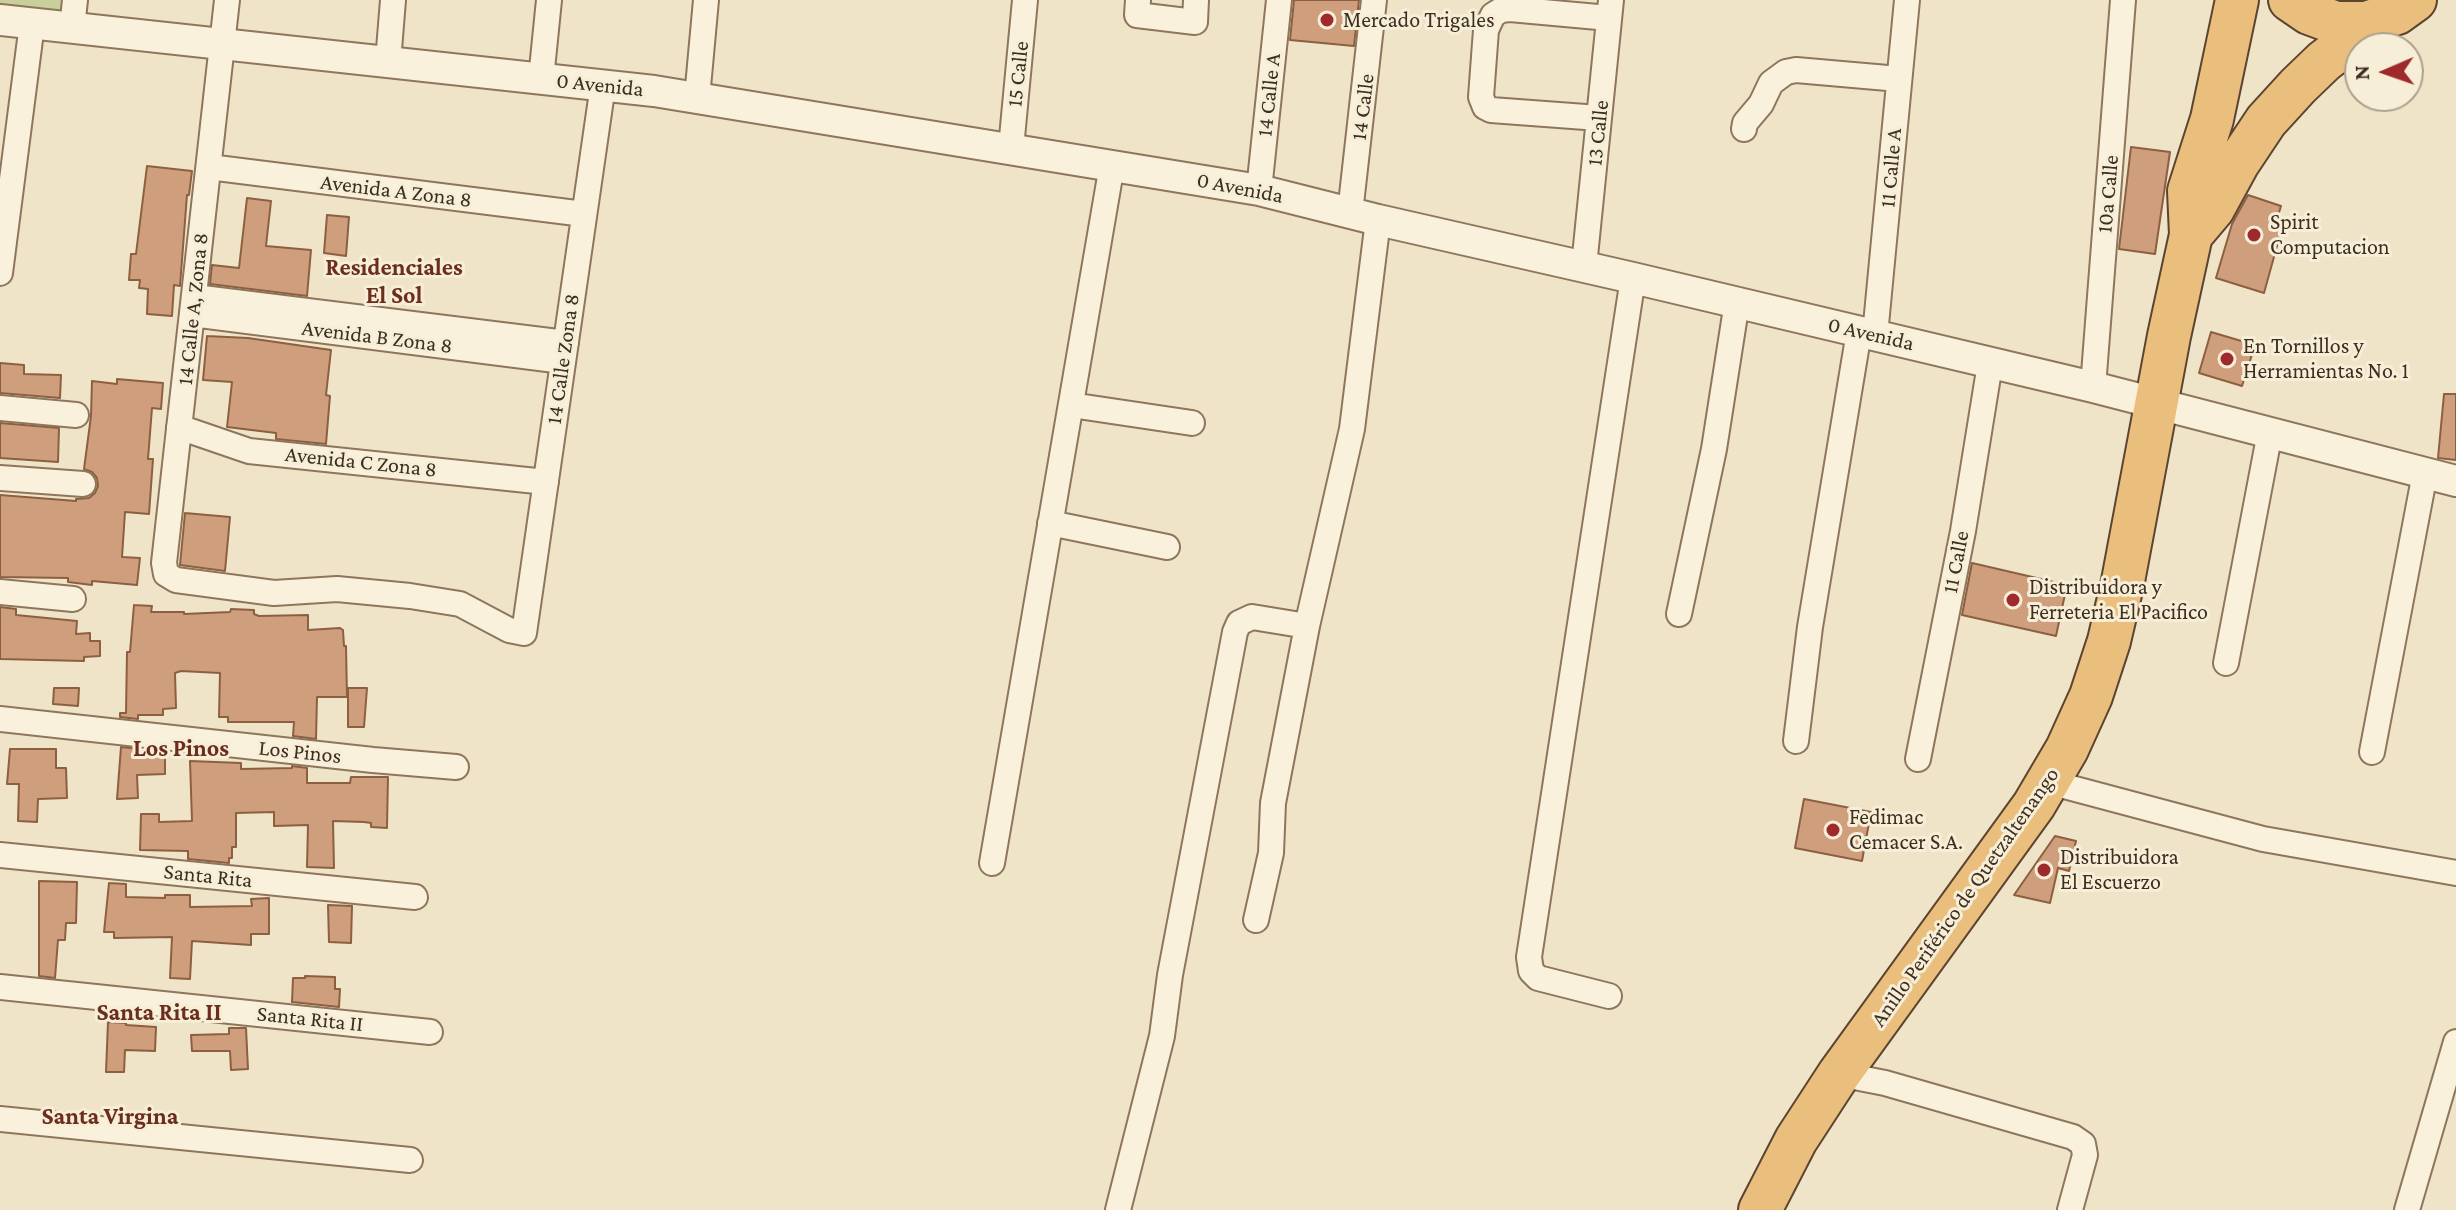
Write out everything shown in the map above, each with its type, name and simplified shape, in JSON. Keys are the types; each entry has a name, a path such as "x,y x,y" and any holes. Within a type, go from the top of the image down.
{"highway":[{"name":"Anillo Periférico de Quetzaltenango","path":"1760,1210 1796,1140 1839,1074 2049,782 2083,716 2109,641 2131,545 2191,235 2189,191 2212,119 2237,0"},
{"path":"2290,0 2309,13 2336,23 2366,23 2397,13 2415,0"},
{"name":"Anillo Periférico de Quetzaltenango","path":"2191,235 2213,209 2266,121 2298,86 2366,23"}],"street":[{"name":"14 Calle A, Zona 8","path":"227,0 164,563 166,574 176,580 274,593 337,589 460,604 509,630 524,633"},
{"path":"388,62 393,0"},
{"path":"541,79 549,0"},
{"path":"697,98 706,0"},
{"name":"15 Calle","path":"1011,148 1025,0"},
{"name":"14 Calle A","path":"1259,190 1279,0"},
{"name":"14 Calle","path":"1256,920 1271,853 1273,803 1307,626 1352,429 1374,0"},
{"name":"11 Calle A","path":"1796,741 1810,627 1867,333 1907,0"},
{"name":"10a Calle","path":"2093,387 2123,0"},
{"path":"1137,8 1196,11"},
{"path":"1599,118 1491,110 1485,107 1481,97 1486,30 1493,15 1501,10 1610,9"},
{"name":"13 Calle","path":"1584,266 1610,9"},
{"name":"0 Avenida","path":"0,20 32,24 73,14 223,45 603,85 1259,190 2093,387 2456,481"},
{"path":"0,273 32,24"},
{"path":"1744,129 1778,76 1786,72 1796,70 1899,79"},
{"name":"14 Calle Zona 8","path":"524,633 603,85"},
{"path":"992,863 1112,165"},
{"name":"Avenida A Zona 8","path":"208,175 583,223"},
{"path":"1609,996 1538,978 1531,971 1529,957 1633,278"},
{"path":"1679,614 1714,449 1737,302"},
{"name":"Avenida B Zona 8","path":"193,305 564,352"},
{"name":"11 Calle","path":"1918,759 1963,531 1990,364"},
{"path":"1071,405 1192,423"},
{"path":"0,408 76,415"},
{"name":"Avenida C Zona 8","path":"179,427 249,451 546,482"},
{"path":"2226,663 2270,432"},
{"path":"2372,752 2425,473"},
{"path":"0,478 83,484"},
{"path":"1050,523 1167,547"},
{"path":"0,592 73,599"},
{"path":"1118,1210 1162,1036 1170,975 1235,632 1239,623 1252,617 1307,626"},
{"name":"Los Pinos","path":"0,719 456,767"},
{"path":"2049,782 2263,839 2456,873"},
{"name":"Santa Rita","path":"0,855 415,897"},
{"name":"Santa Rita II","path":"0,987 430,1032"},
{"path":"2407,1210 2456,1042"},
{"path":"1839,1074 1885,1083 2073,1137 2083,1144 2085,1155 2070,1210"},
{"path":"0,1119 410,1160"}],"green space":[{"path":"0,0 68,0 66,16 0,9"}],"building":[{"name":"Mercado Trigales","path":"1294,0 1359,0 1354,46 1290,40"},
{"path":"2131,147 2170,152 2155,254 2119,249"},
{"path":"147,166 192,171 187,195 180,286 174,285 172,316 147,314 148,289 139,288 140,280 129,280 131,254 136,254"},
{"path":"2248,195 2281,206 2275,226 2282,228 2264,293 2216,278 2232,224"},
{"path":"247,198 271,201 266,246 311,250 307,296 210,284 212,265 239,268"},
{"path":"327,215 349,217 346,256 324,253"},
{"name":"En Tornillos y Herramientas No. 1","path":"2211,332 2255,345 2242,386 2199,373"},
{"path":"207,336 248,338 331,350 326,395 330,396 326,444 276,439 276,433 227,427 232,382 203,380"},
{"path":"0,363 24,365 24,374 61,375 60,398 0,393"},
{"path":"117,379 163,383 161,409 152,408 148,459 153,459 149,514 125,512 122,557 140,558 137,585 92,581 92,585 68,582 68,578 0,577 0,495 76,501 95,493 97,478 84,469 92,381 117,384"},
{"path":"2444,394 2456,394 2456,460 2438,458"},
{"path":"0,423 59,428 58,462 0,458"},
{"path":"185,513 230,517 225,571 180,565"},
{"name":"Distribuidora y Ferreteria El Pacifico","path":"1972,563 2067,585 2056,636 1962,615"},
{"path":"134,605 152,606 151,612 184,614 230,612 231,609 254,610 254,614 259,616 308,615 308,630 340,628 346,646 347,697 317,697 316,739 293,736 294,722 228,722 228,717 219,717 220,673 181,671 175,673 176,708 163,709 163,715 138,715 138,719 120,717 120,713 126,713 127,652 130,652"},
{"path":"0,607 16,609 16,615 77,621 76,634 90,633 90,641 100,641 100,656 84,657 84,661 0,659"},
{"path":"54,688 79,688 78,706 53,704"},
{"path":"348,688 367,688 364,727 348,727"},
{"path":"121,747 139,749 140,755 165,754 165,774 137,775 138,798 117,799"},
{"path":"10,749 56,749 56,768 66,768 67,798 38,799 37,822 18,821 19,784 7,784"},
{"path":"190,761 241,763 241,769 307,768 307,783 350,783 351,777 388,777 387,828 371,827 371,823 364,822 333,821 334,868 307,867 308,825 274,826 274,812 236,813 236,847 232,847 229,863 188,859 188,851 140,850 141,814 159,814 159,822 192,821"},
{"name":"Fedimac Cemacer S.A.","path":"1804,799 1871,812 1862,861 1795,848"},
{"name":"Distribuidora El Escuerzo","path":"2055,836 2076,841 2069,871 2058,868 2050,903 2014,895"},
{"path":"39,881 77,882 76,923 66,923 65,940 58,940 55,978 39,976"},
{"path":"109,883 126,884 126,897 190,895 190,907 252,906 251,899 269,898 269,934 251,934 251,945 192,941 190,979 170,978 172,937 114,938 114,932 104,932"},
{"path":"328,905 352,906 351,943 329,942"},
{"path":"335,977 335,989 340,989 339,1007 292,1002 293,978"},
{"path":"108,1022 156,1027 155,1051 125,1050 124,1072 106,1072"},
{"path":"229,1028 246,1028 248,1069 231,1070 230,1051 192,1051 191,1035 229,1034"}],"place":[{"name":"Mercado Trigales","path":"1327,20"},
{"name":"Spirit Computacion","path":"2254,235"},
{"name":"En Tornillos y Herramientas No. 1","path":"2227,359"},
{"name":"Distribuidora y Ferreteria El Pacifico","path":"2013,600"},
{"name":"Fedimac Cemacer S.A.","path":"1833,830"},
{"name":"Distribuidora El Escuerzo","path":"2044,870"}],"district":[{"name":"Residenciales El Sol","path":"394,282"},
{"name":"Los Pinos","path":"181,749"},
{"name":"Santa Rita II","path":"159,1013"},
{"name":"Santa Virgina","path":"110,1117"}]}
